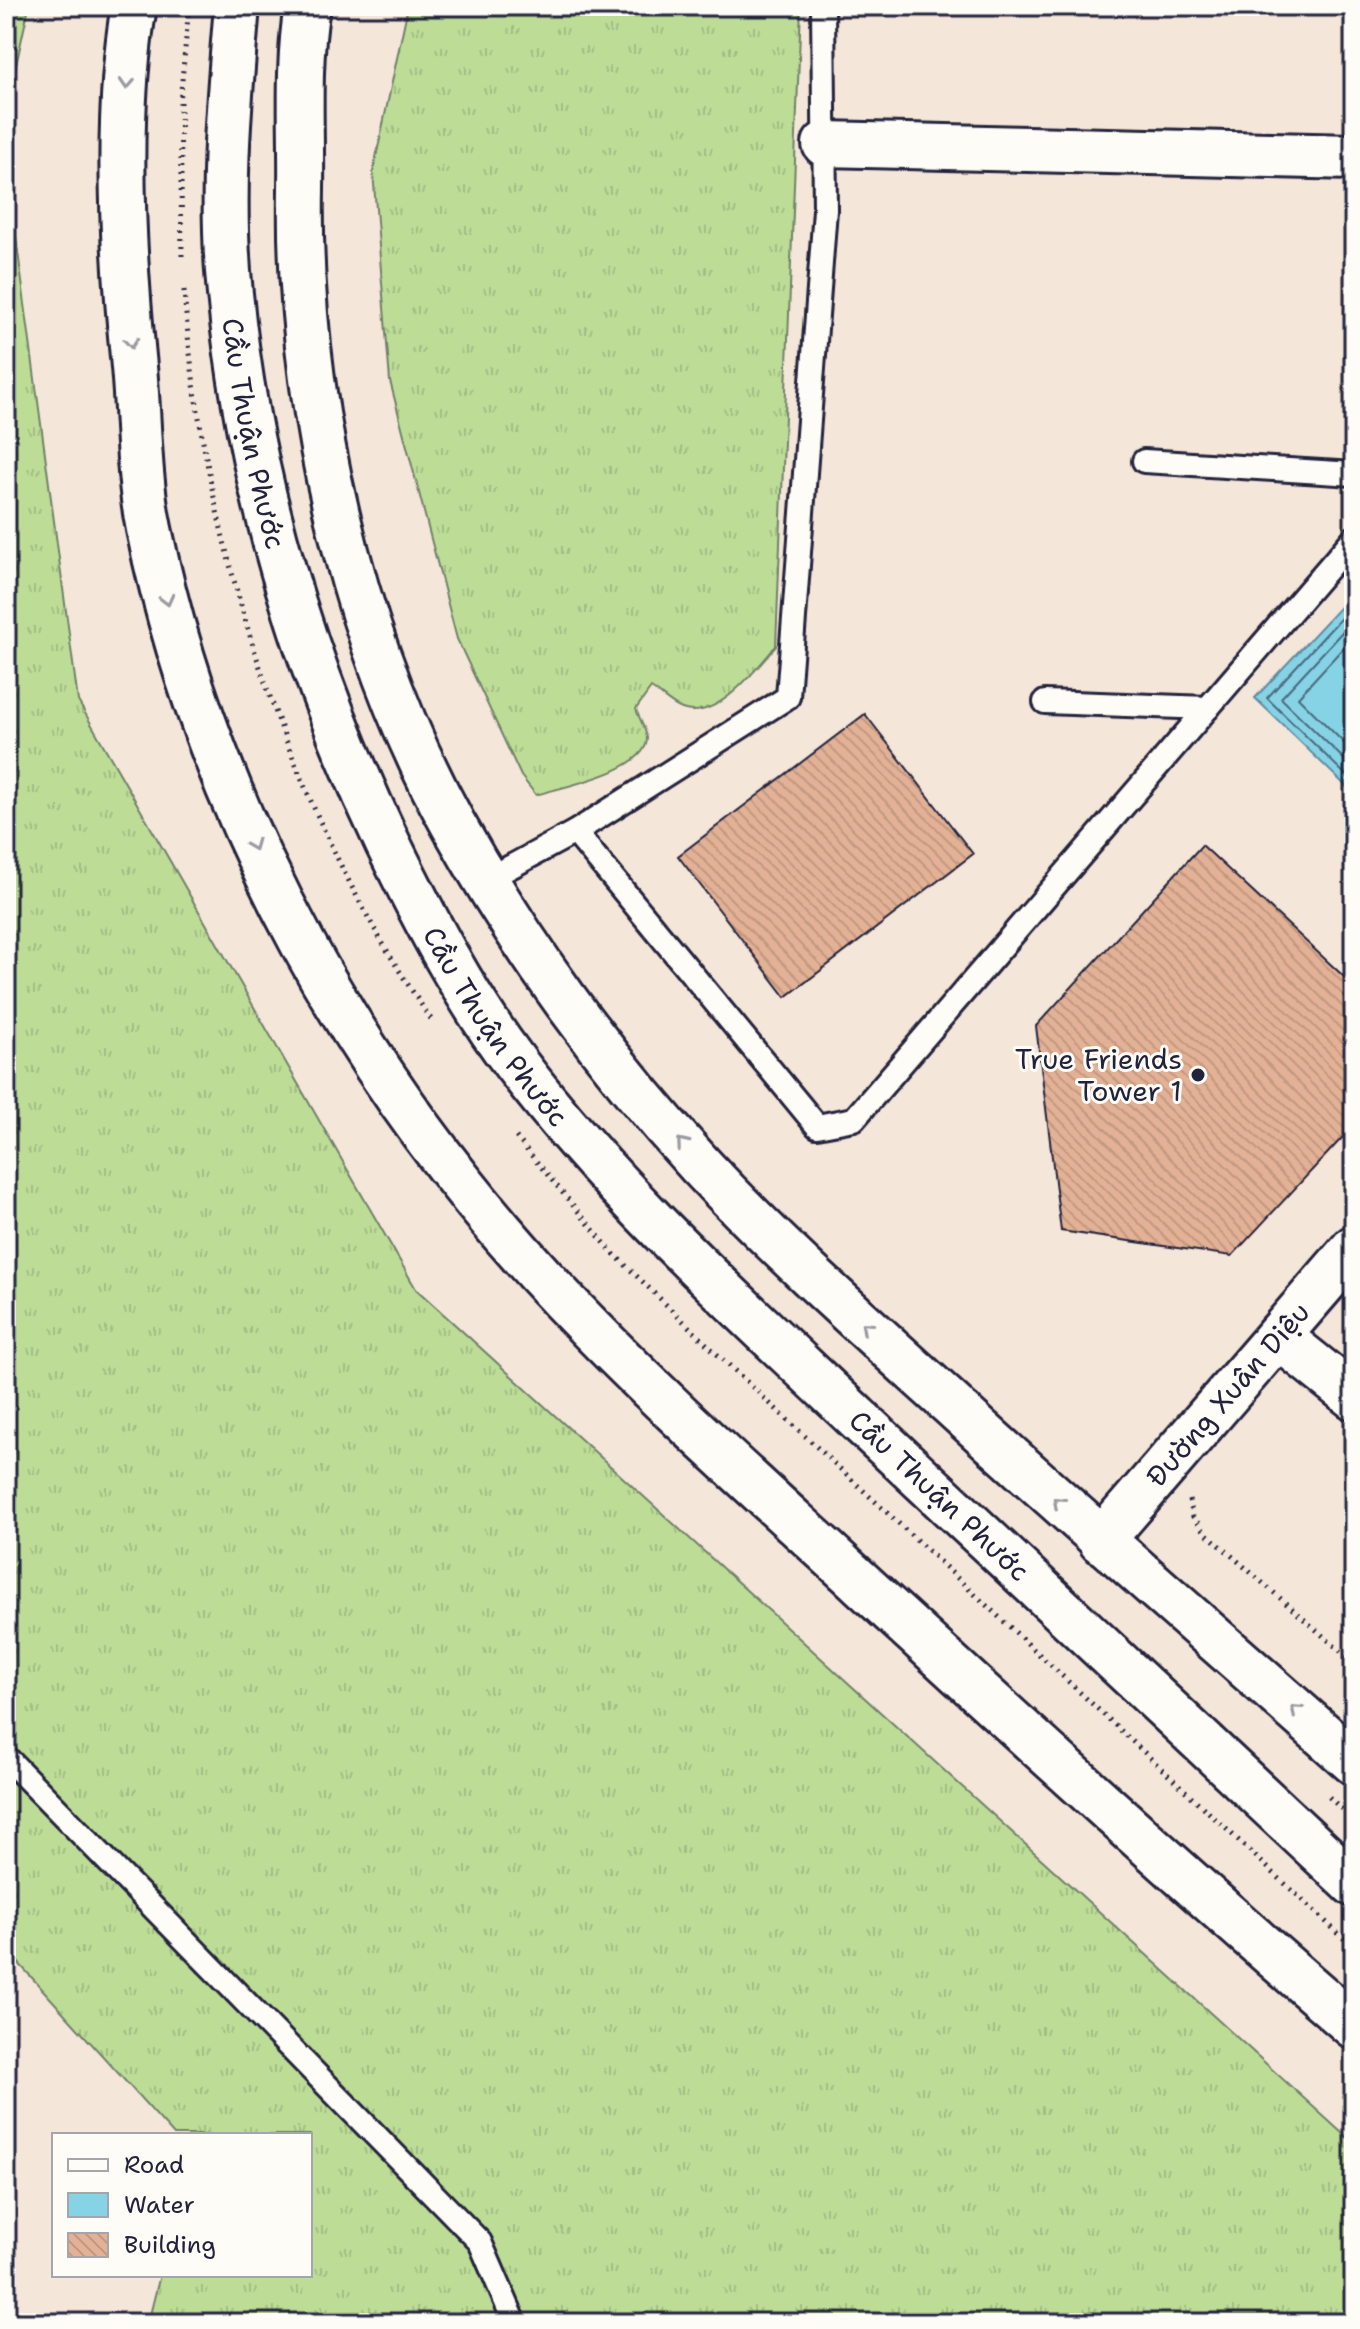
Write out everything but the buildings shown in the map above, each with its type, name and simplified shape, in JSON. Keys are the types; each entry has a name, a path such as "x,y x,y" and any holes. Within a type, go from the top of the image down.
{"street":[{"path":"134,6 124,167 129,314 148,523 176,637 254,850 285,914 338,1005 414,1119 561,1298 679,1415 903,1622 1354,2026"},
{"name":"Cầu Thuận Phước","path":"237,6 227,129 229,287 242,390 273,545 314,673 358,781 424,919 513,1061 567,1128 712,1284 1354,1884"},
{"path":"307,6 300,95 300,262 309,363 324,449 361,606 399,708 452,823 542,967 698,1163 833,1297 1101,1541 1354,1762"},
{"path":"825,144 1354,157"},
{"name":"Đường Xuân Diệu","path":"1101,1541 1354,1248"},
{"path":"1278,1336 1354,1397"}],"lane":[{"path":"488,879 575,832 788,697 825,210 823,6"},
{"path":"1144,461 1354,474"},
{"path":"575,832 817,1126 854,1119 1354,538"},
{"path":"1045,702 1208,708"},
{"path":"6,1757 480,2242 515,2323"}],"path":[{"path":"1195,1485 1189,1500 1193,1517 1207,1534 1354,1663"},
{"path":"1319,1789 1354,1821"}],"green space":[{"path":"6,6 29,6 6,111"},
{"path":"408,6 801,6 776,646 735,691 709,708 695,711 682,709 651,688 636,709 647,738 644,750 634,760 601,776 536,795 521,776 457,639 390,381 373,172"},
{"path":"6,162 78,701 416,1289 1354,2144 1354,2323 148,2323 160,2277 312,2277 312,2133 172,2133 6,1949"}],"water":[{"path":"1354,592 1354,794 1255,698"}],"place":[{"name":"True Friends Tower 1","path":"1198,1075"}]}
